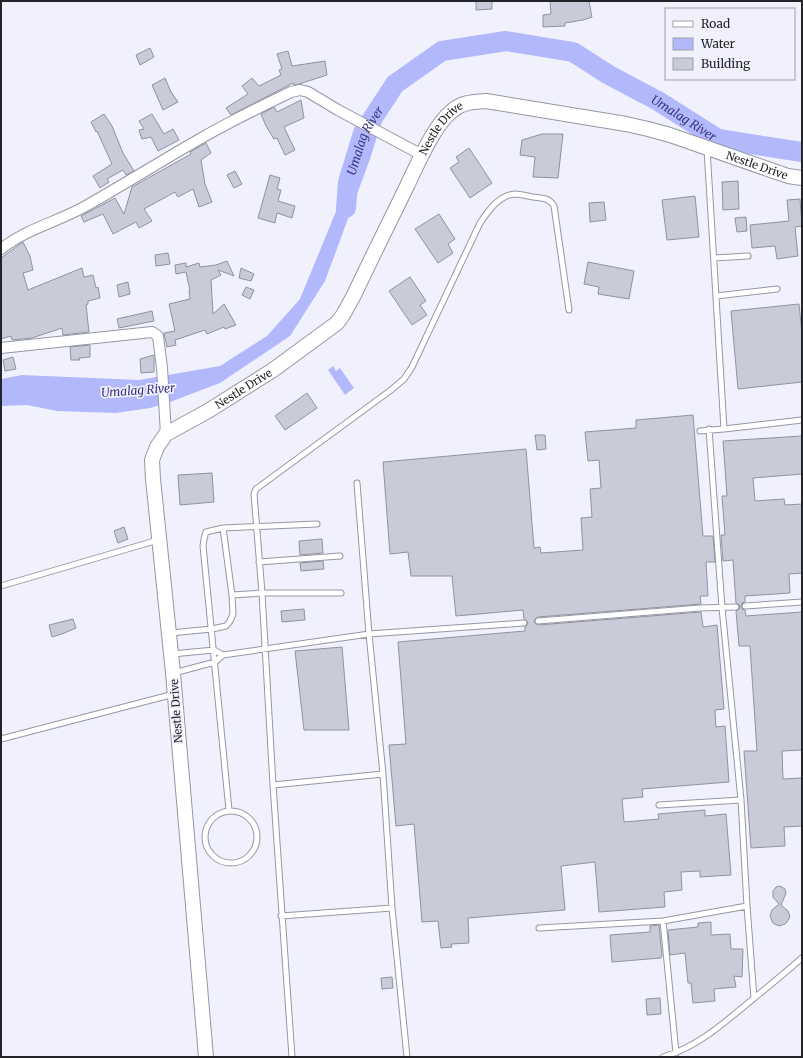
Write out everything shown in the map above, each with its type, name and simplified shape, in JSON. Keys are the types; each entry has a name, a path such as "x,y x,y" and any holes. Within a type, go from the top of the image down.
{"street":[{"path":"1,250 14,239 82,208 238,117 291,92 300,90 308,92 338,110 422,155"},
{"name":"Nestle Drive","path":"206,1057 173,673 152,460 157,447 166,434 208,411 273,370 337,323 354,295 422,155 437,128 450,111 460,105 470,102 486,101 634,125 670,134 788,176 802,178"},
{"path":"1,348 152,332 158,336 162,368 166,434"}],"lane":[{"path":"707,148 724,429"},
{"path":"292,1057 272,785 262,593 253,499 256,489 386,394 404,379 412,367 480,223 491,208 503,198 514,194 541,198 551,201 554,206 568,310"},
{"path":"714,258 748,256"},
{"path":"716,296 777,289"},
{"path":"700,430 724,429 802,420"},
{"path":"709,430 722,608 741,800 754,998"},
{"path":"357,483 369,634 383,774 392,908 407,1057"},
{"path":"229,810 203,546 206,532 224,528 317,524"},
{"path":"169,633 212,629 226,626 230,621 233,614 232,596 224,528"},
{"path":"2,584 159,540"},
{"path":"259,562 340,556"},
{"path":"232,596 262,593 341,593"},
{"path":"745,606 802,602"},
{"path":"538,620 700,608 736,607"},
{"path":"173,673 215,662 223,655 369,634 524,623"},
{"path":"171,654 214,650 223,655"},
{"path":"1,739 174,694"},
{"path":"272,785 383,774"},
{"path":"658,805 741,800"},
{"path":"229,810 242,812 252,819 258,831 257,844 251,855 240,862 227,863 216,858 207,848 205,836 208,823 217,814 229,810"},
{"path":"539,928 663,921 747,906"},
{"path":"281,916 392,908"},
{"path":"663,921 676,1053"},
{"path":"663,1057 689,1048 710,1034 802,958"}],"water":[{"path":"391,93 370,159 325,281 290,336 220,383 150,408 116,413 57,411 27,405 1,406 1,379 22,375 139,380 220,366 267,336 300,299 360,153"},
{"path":"333,366 336,371 340,368 354,388 345,395 328,370"}],"building":[{"path":"476,1 492,1 492,9 476,10"},
{"path":"550,1 589,1 592,17 565,23 565,26 543,27 543,15 551,14"},
{"path":"150,48 154,57 140,65 136,55"},
{"path":"288,51 292,66 325,61 327,75 299,84 294,85 293,83 231,115 226,108 248,94 242,86 252,78 259,86 281,75 279,70 282,69 277,54"},
{"path":"165,78 171,92 178,102 163,110 152,85"},
{"path":"301,100 304,118 284,127 295,150 285,155 277,138 274,139 266,126 261,114 274,107 277,112"},
{"path":"104,114 112,126 123,153 134,171 126,175 123,170 107,179 109,182 100,188 93,176 112,164 97,131 96,132 91,122"},
{"path":"152,114 164,134 173,129 179,140 158,151 151,137 142,139 139,130 144,129 139,121"},
{"path":"542,134 563,134 558,178 533,177 535,157 520,155 522,140"},
{"path":"206,143 211,153 201,160 205,184 212,202 199,207 193,189 178,197 175,192 144,209 152,221 139,228 136,222 113,234 103,214 84,222 81,216 115,198 124,214 132,187 191,154 190,152"},
{"path":"469,148 492,183 470,198 450,168 459,162 456,157"},
{"path":"235,171 242,184 234,188 227,175"},
{"path":"270,175 280,178 277,189 281,190 278,201 295,206 292,218 277,213 275,223 258,218"},
{"path":"738,181 739,209 723,210 722,182"},
{"path":"695,196 699,237 667,240 662,200"},
{"path":"800,199 802,226 795,227 798,256 777,259 775,246 752,248 750,225 789,221 787,200"},
{"path":"604,202 606,220 590,222 589,203"},
{"path":"439,214 455,239 448,244 453,253 438,263 415,229"},
{"path":"746,217 747,231 737,232 735,218"},
{"path":"23,242 30,256 33,270 23,273 28,290 82,268 84,277 93,275 96,288 98,287 100,298 88,301 88,304 86,305 89,332 63,335 62,328 32,338 12,340 11,336 1,339 1,258"},
{"path":"168,253 170,264 156,266 155,255"},
{"path":"227,261 234,276 218,270 221,275 211,280 213,314 224,304 236,325 225,329 224,327 207,334 205,330 175,340 176,345 167,347 164,333 175,331 169,304 190,299 186,272 176,274 175,265 186,263 186,267 199,263 200,267 216,265"},
{"path":"588,262 634,271 629,299 598,294 599,287 584,284"},
{"path":"241,268 254,274 251,281 239,278"},
{"path":"410,277 426,301 420,305 427,315 412,325 389,291"},
{"path":"128,282 130,294 119,297 117,285"},
{"path":"246,287 254,290 250,299 242,295"},
{"path":"799,304 802,334 802,382 738,389 731,311"},
{"path":"152,311 154,321 119,328 117,319"},
{"path":"90,345 90,357 79,358 80,360 71,360 70,347"},
{"path":"154,355 154,372 141,373 140,359"},
{"path":"13,357 16,369 5,371 3,360"},
{"path":"307,393 317,408 285,430 275,416"},
{"path":"693,415 703,536 713,536 715,562 706,562 708,596 700,596 701,604 538,617 534,622 538,625 701,612 703,627 717,625 724,709 715,710 716,727 725,726 729,782 642,789 643,797 622,799 624,822 659,819 658,814 705,810 705,816 726,814 731,875 700,877 700,871 681,872 682,890 664,892 665,907 599,912 595,862 561,866 565,910 468,918 469,943 451,944 452,947 441,948 438,921 422,922 414,824 396,826 389,745 406,744 398,642 525,631 525,627 528,622 524,619 523,610 456,616 452,576 411,576 408,552 390,554 383,462 526,449 534,548 540,547 541,553 583,550 581,518 592,517 590,489 601,488 599,460 588,461 585,432 636,428 636,420"},
{"path":"535,435 545,435 546,449 537,450"},
{"path":"802,436 802,474 753,478 755,501 784,499 785,505 802,504 802,573 789,574 790,593 745,596 745,602 742,603 741,606 742,609 745,610 746,616 802,612 802,750 782,751 783,779 802,778 802,826 784,827 785,846 751,848 744,751 757,751 750,646 739,646 736,611 740,606 736,603 733,560 723,561 721,535 725,535 722,496 727,496 723,441"},
{"path":"212,473 214,502 180,505 178,475"},
{"path":"124,527 128,539 118,543 114,531"},
{"path":"322,539 323,553 300,555 299,541"},
{"path":"323,561 324,569 301,571 300,563"},
{"path":"304,609 305,620 282,622 281,611"},
{"path":"73,619 76,628 52,637 49,625"},
{"path":"342,647 349,730 304,730 295,651"},
{"path":"780,886 785,889 786,893 781,905 788,911 790,917 785,924 779,926 773,923 770,916 772,910 779,904 773,897 773,891 776,887"},
{"path":"711,922 711,935 730,934 731,949 743,949 742,977 734,976 736,987 714,989 715,1001 693,1003 691,983 688,983 685,953 670,955 668,930 698,927 698,923"},
{"path":"659,925 661,958 612,962 610,935 650,932 650,926"},
{"path":"392,977 393,988 382,989 381,978"},
{"path":"660,998 661,1014 647,1015 646,999"}],"waterway":[{"name":"Umalag River","path":"346,208 348,182 363,133 395,84 442,51 506,41 573,52 609,75 658,101 718,139 802,152"}]}
